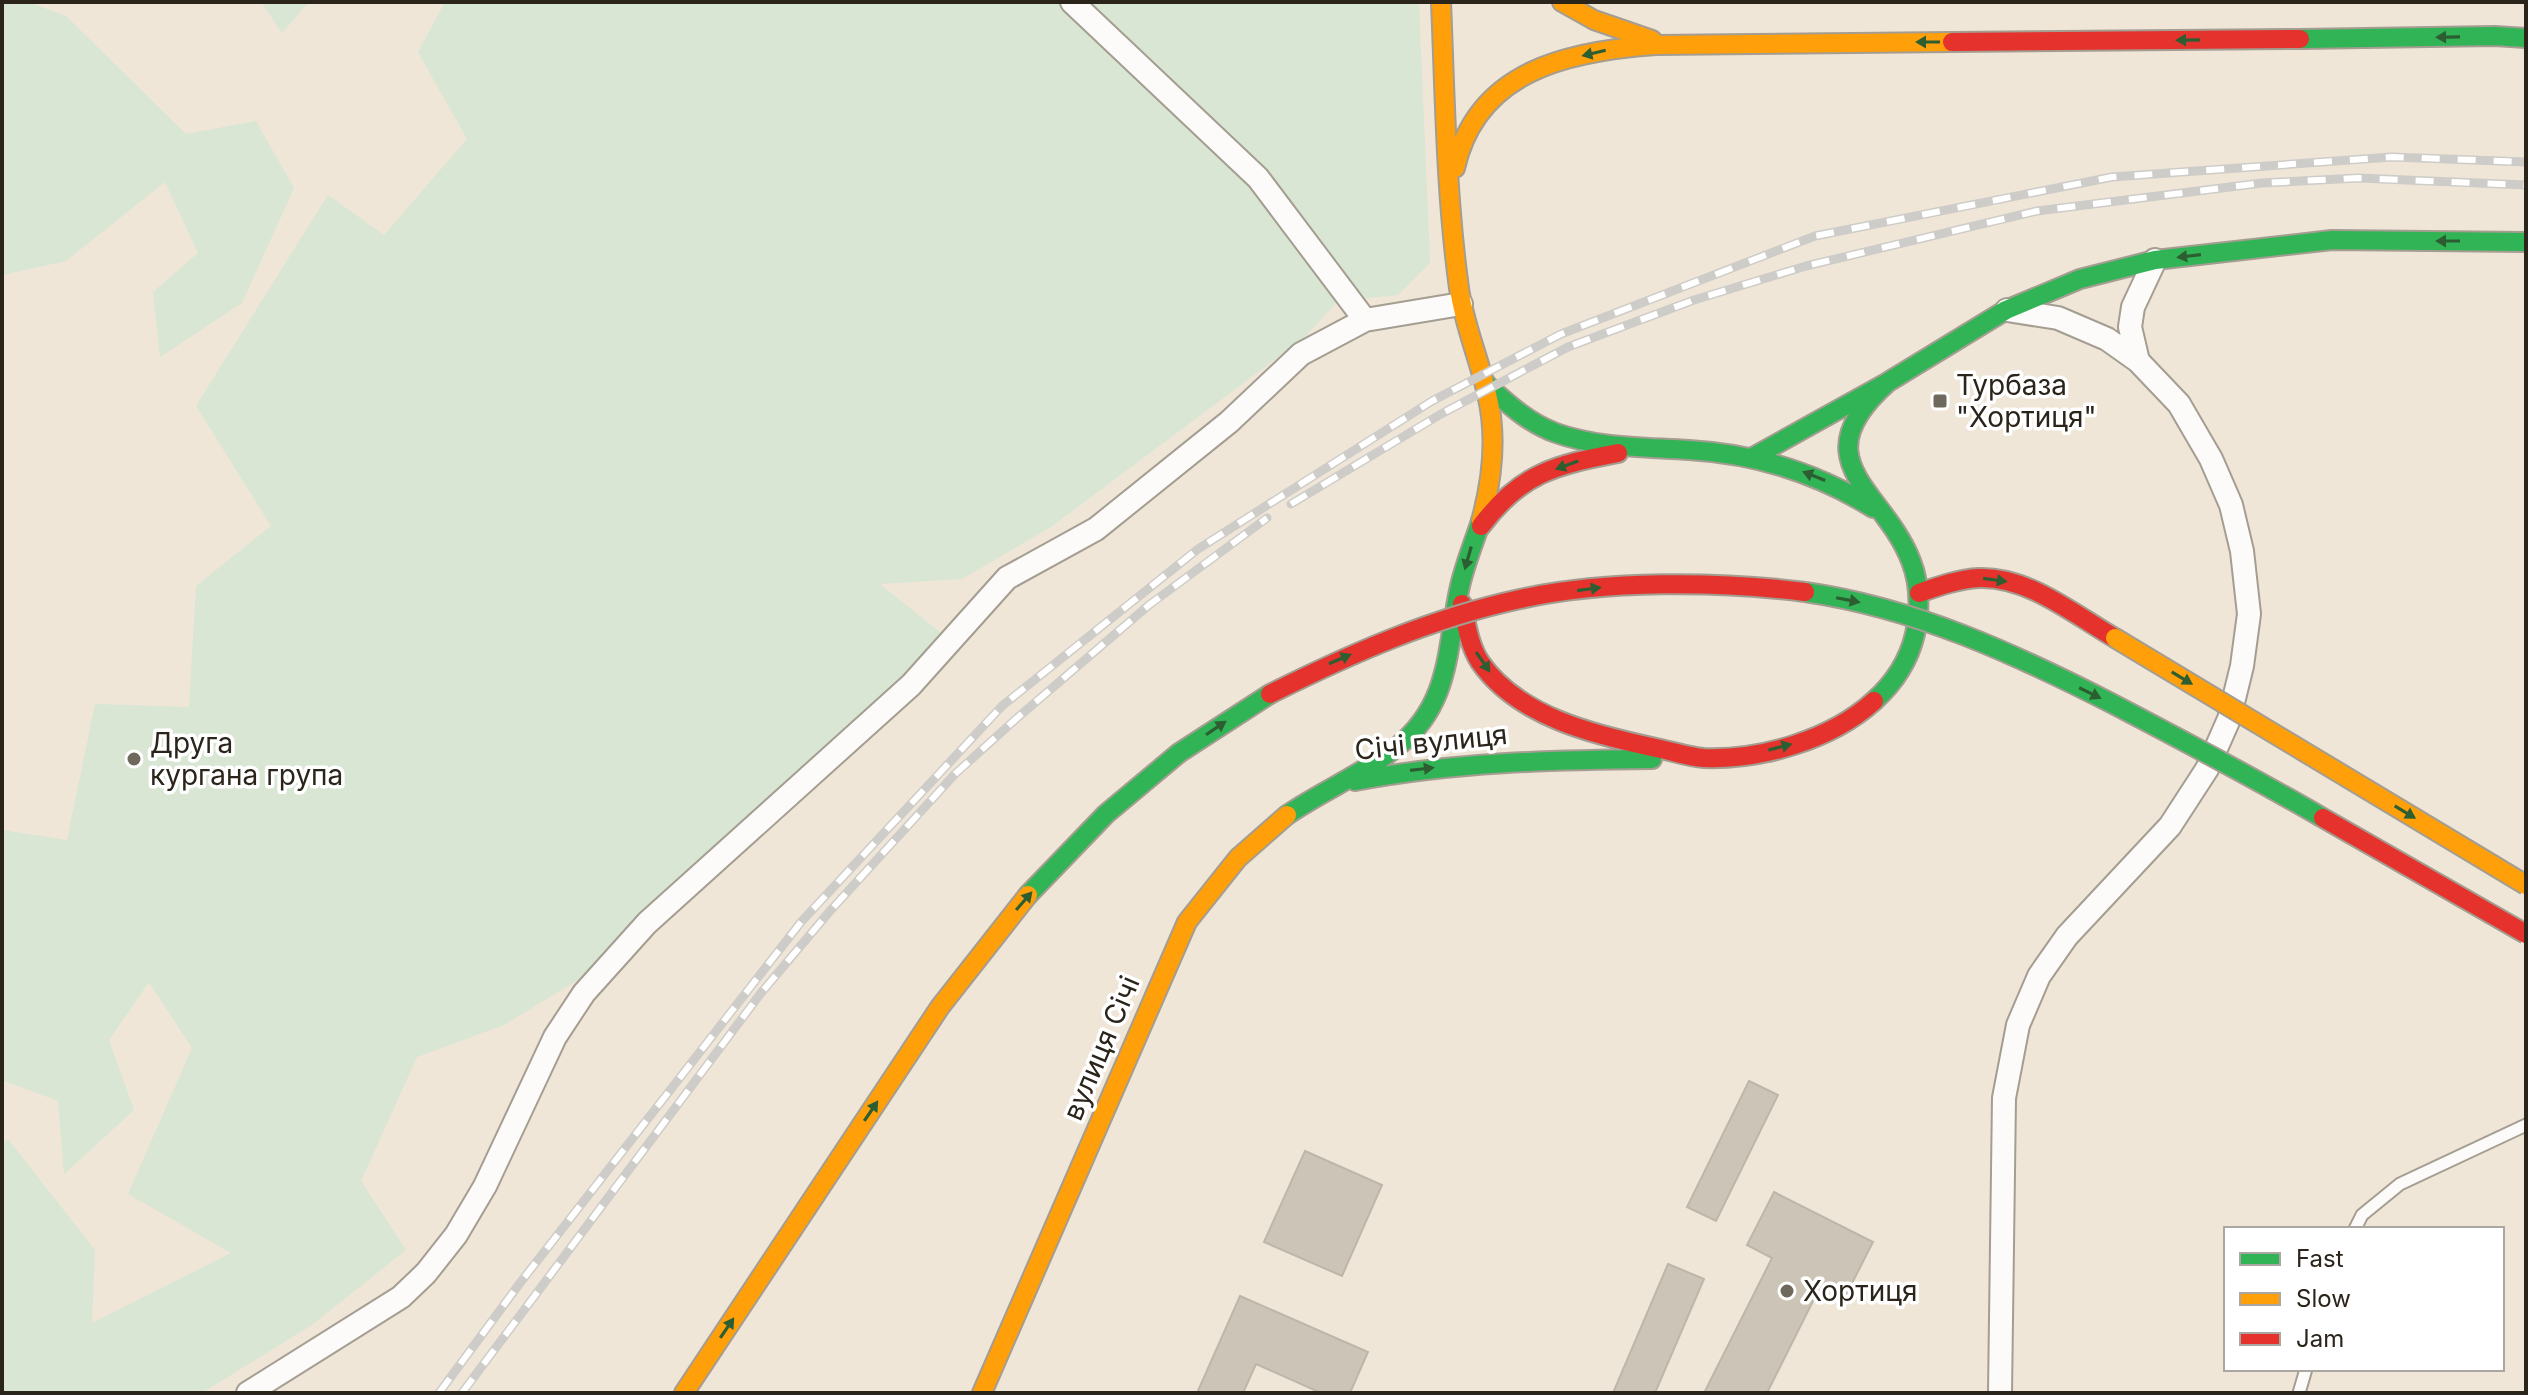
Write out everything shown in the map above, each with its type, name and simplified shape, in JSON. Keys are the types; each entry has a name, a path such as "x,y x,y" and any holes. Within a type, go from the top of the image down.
{"main road":[{"path":"1441,2 1450,199 1461,304 1486,384 1492,425 1491,467 1479,529"},
{"path":"1562,2 1577,12 1624,32 1671,45"},
{"path":"1450,199 1458,146 1485,103 1514,80 1542,66 1603,50 1671,45 2526,38"},
{"path":"1753,457 1888,382 2006,310 2080,279 2155,260 2332,240 2526,242"},
{"path":"1460,589 1468,637 1480,662 1505,689 1552,717 1621,741 1703,758 1753,754 1810,739 1847,720 1882,694 1905,664 1916,636 1920,610 1915,574 1903,544 1859,480 1850,457 1850,437 1855,419 1888,382"},
{"path":"1486,384 1527,419 1556,433 1588,441 1643,448 1753,457 1822,479 1850,492 1882,514"},
{"path":"1479,529 1504,497 1536,476 1577,461 1643,448"},
{"name":"Січі вулиця","path":"1345,783 1401,742 1423,720 1439,692 1468,553 1479,529"},
{"path":"1919,593 1961,580 1999,579 2024,588 2115,638 2526,885"},
{"path":"684,1393 940,1007 1023,901 1106,814 1179,753 1270,694 1382,641 1520,598 1601,587 1701,585 1797,590 1884,607 1980,639 2181,738 2526,934"},
{"name":"Січі вулиця","path":"1345,783 1418,769 1529,760 1703,758"},
{"name":"вулиця Січі","path":"982,1393 1187,922 1224,871 1259,836 1300,806 1345,783"}],"street":[{"path":"1072,2 1258,178 1365,320"},
{"path":"2138,361 2130,327 2133,307 2155,260"},
{"path":"248,1393 401,1297 426,1273 456,1235 485,1186 555,1037 584,993 647,923 911,685 1007,578 1096,529 1229,422 1301,354 1365,320 1461,304"},
{"path":"2000,1393 2004,1098 2018,1025 2039,976 2067,936 2170,826 2207,769 2229,719 2249,614 2242,551 2231,505 2211,459 2179,404 2138,361 2107,339 2058,318 2006,310"}],"lane":[{"path":"2356,1227 2362,1215 2400,1184 2526,1125"},
{"path":"2299,1393 2305,1371"}],"green space":[{"path":"2,2 28,2 66,16 186,134 256,121 294,188 242,303 160,357 153,292 198,253 165,182 66,261 2,275"},
{"path":"261,2 309,2 282,33"},
{"path":"445,2 1419,2 1430,263 1398,295 1338,301 1305,337 1051,527 962,579 880,584 951,641 616,957 504,1025 417,1057 361,1181 406,1250 312,1325 202,1393 2,1393 2,1146 8,1139 95,1250 92,1323 231,1253 128,1194 192,1048 149,982 109,1040 134,1110 64,1174 58,1101 2,1080 2,830 67,840 95,704 189,707 196,586 271,526 196,406 328,195 384,235 467,139 418,52"}],"building":[{"path":"1749,1081 1778,1095 1716,1221 1687,1207"},
{"path":"1305,1151 1382,1185 1342,1276 1264,1242"},
{"name":"Хортиця","path":"1774,1192 1873,1242 1845,1297 1821,1285 1767,1393 1704,1393 1772,1258 1747,1245"},
{"path":"1668,1264 1704,1279 1655,1393 1613,1393"},
{"path":"1240,1296 1368,1352 1350,1393 1321,1393 1256,1364 1243,1393 1197,1393"}],"railway":[{"path":"439,1393 520,1283 801,922 1002,706 1198,549 1432,401 1561,334 1815,236 2112,177 2392,157 2526,162"},
{"path":"1291,504 1441,414 1568,347 1694,300 1806,266 2037,211 2262,183 2358,178 2526,185"},
{"path":"462,1393 761,993 830,911 955,774 1149,605 1267,518"}],"traffic: fast":[{"path":"2300,39 2526,38"},
{"path":"1753,457 1888,382 2006,310 2080,279 2155,260 2332,240 2526,242"},
{"path":"1874,701 1905,662 1915,634 1918,606 1918,588 1911,561 1856,474 1849,454 1850,433 1862,409 1888,382"},
{"path":"1486,384 1527,418 1556,433 1605,444 1714,452 1762,461 1830,484 1873,508"},
{"path":"1287,815 1384,757 1415,730 1428,712 1444,673 1460,586 1481,521"},
{"path":"1805,592 1886,609 2002,651 2113,704 2323,818"},
{"path":"1028,895 1106,814 1179,753 1270,694"},
{"path":"1355,781 1466,766 1652,759"}],"traffic: slow":[{"path":"1441,2 1455,253 1461,302 1484,381 1492,426 1490,474 1481,521"},
{"path":"1562,2 1594,20 1652,40"},
{"path":"1455,168 1466,135 1483,108 1505,88 1531,72 1591,53 1656,45 1952,42"},
{"path":"2115,638 2526,885"},
{"path":"982,1393 1187,922 1238,858 1287,815"},
{"path":"684,1393 940,1007 1028,895"}],"traffic: jam":[{"path":"1952,42 2300,39"},
{"path":"1481,526 1510,494 1541,474 1618,453"},
{"path":"1919,593 1979,578 2015,583 2050,599 2115,638"},
{"path":"1270,694 1330,665 1423,627 1520,599 1588,588 1662,584 1805,592"},
{"path":"1462,604 1476,655 1496,681 1515,697 1559,721 1632,743 1698,757 1749,755 1816,737 1857,715 1874,701"},
{"path":"2323,818 2526,934"}],"place":[{"name":"Турбаза \"Хортиця\"","path":"1940,401"},
{"name":"Друга кургана група","path":"134,759"},
{"name":"Хортиця","path":"1787,1291"}]}
